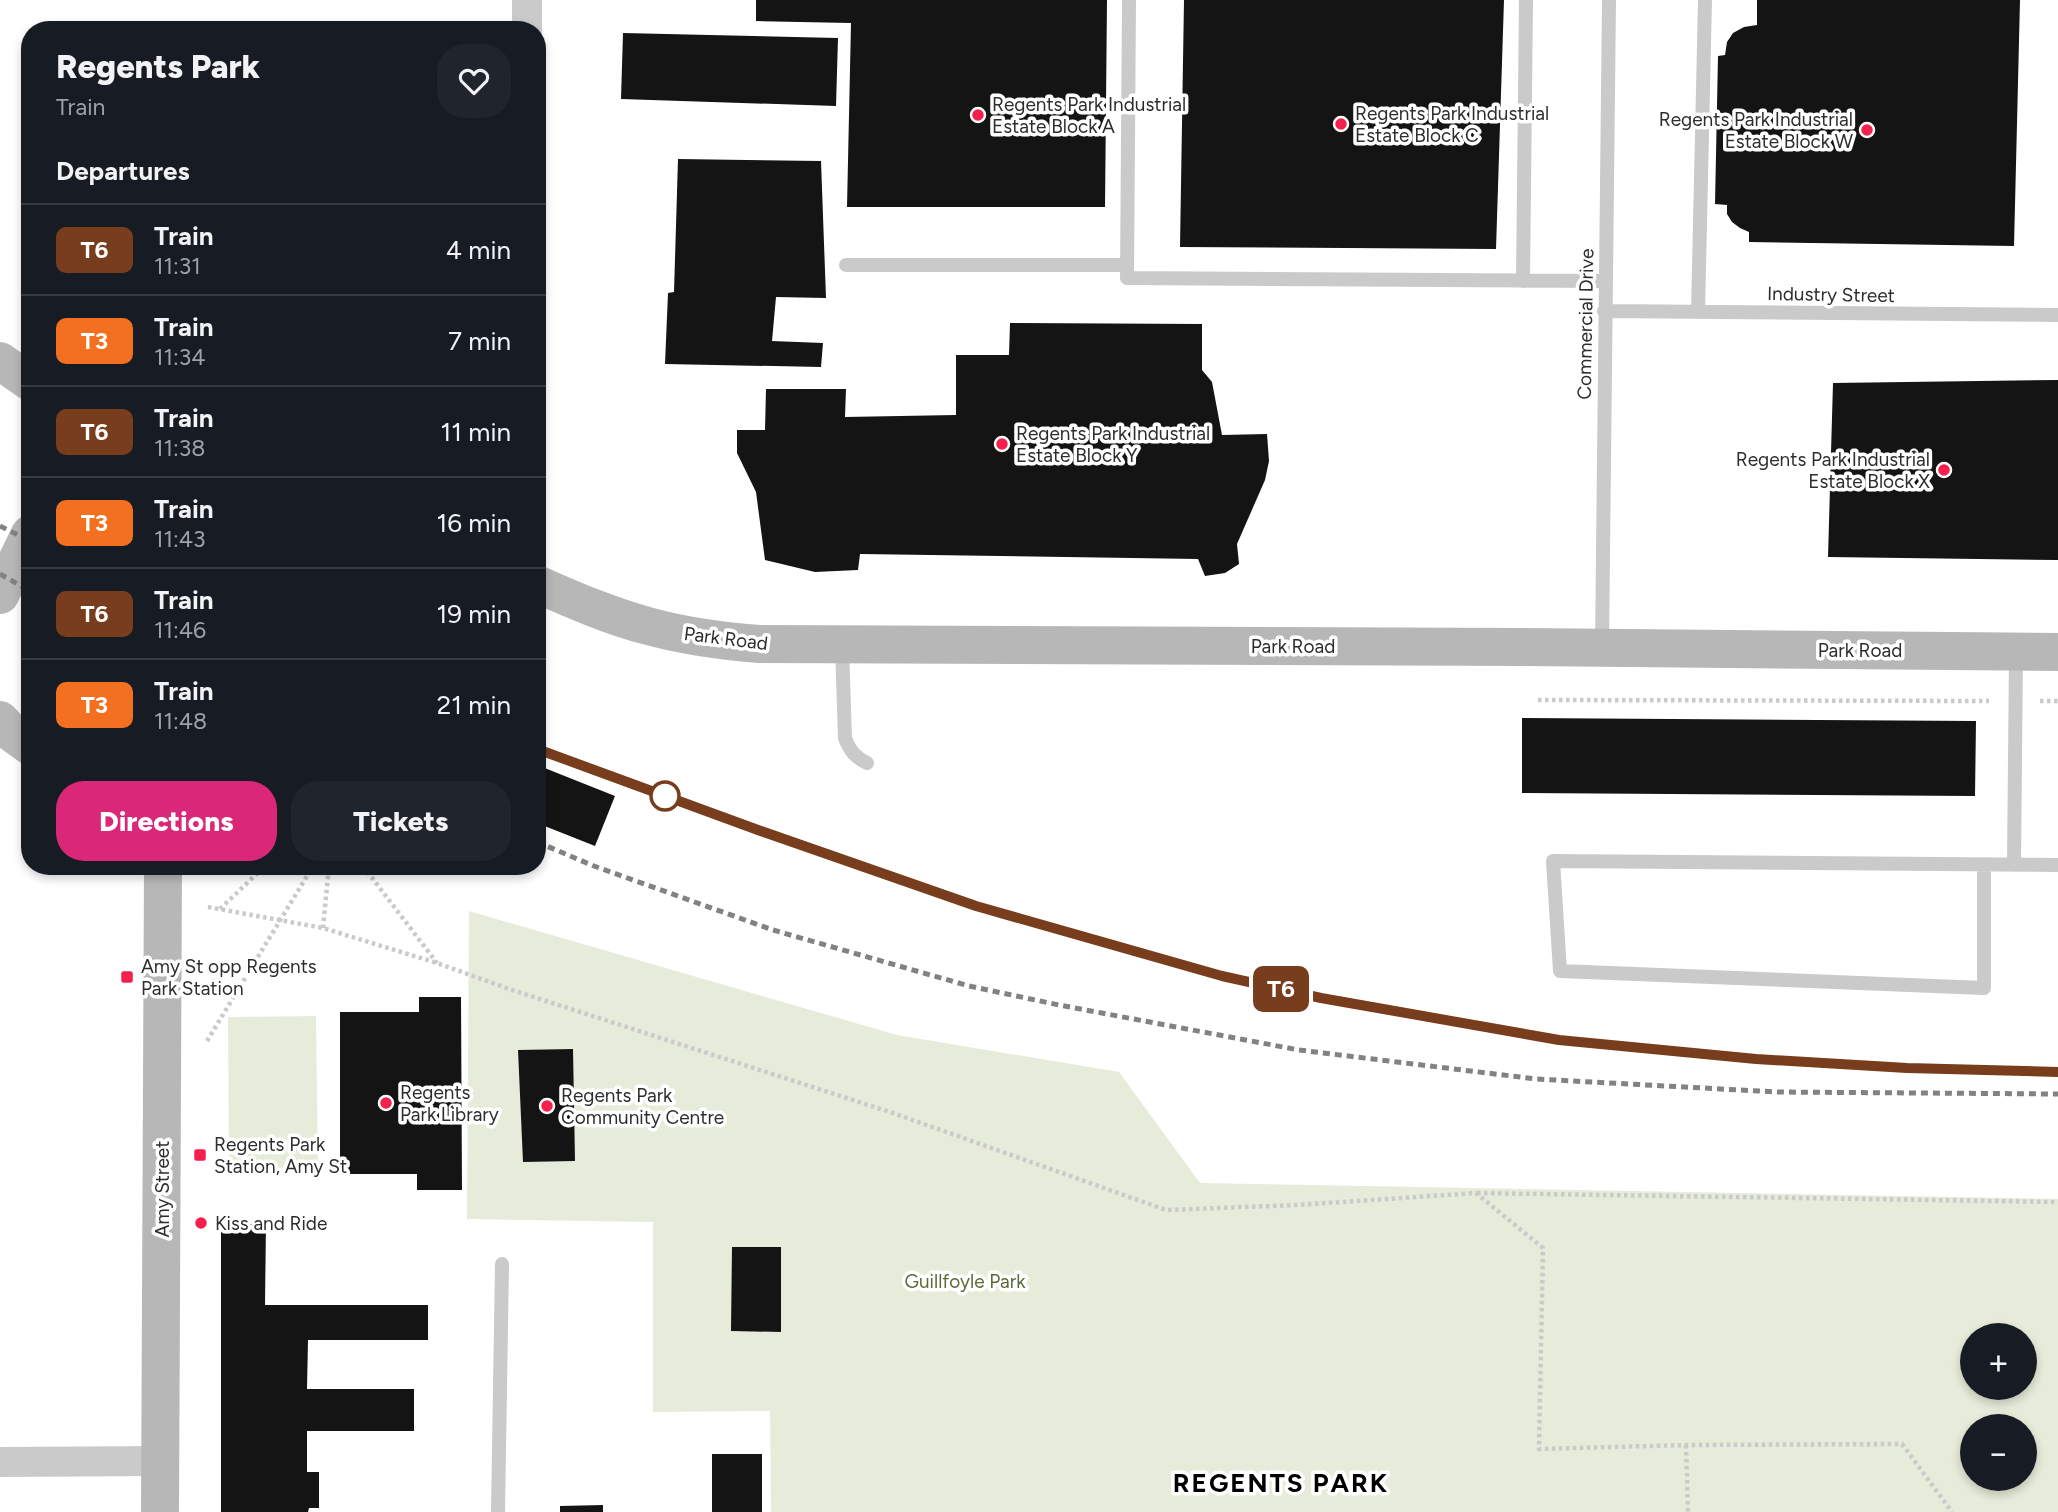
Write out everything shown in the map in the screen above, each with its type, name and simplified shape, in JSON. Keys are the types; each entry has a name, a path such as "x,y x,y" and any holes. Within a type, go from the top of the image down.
{"main road":[{"path":"0,361 21,376"},
{"path":"0,596 21,553"},
{"name":"Park Road","path":"546,588 595,609 648,626 706,639 759,645 2058,652"},
{"path":"0,720 21,740"},
{"name":"Amy Street","path":"160,1512 163,875"}],"street":[{"path":"527,0 527,21"},
{"path":"0,1462 160,1461"}],"lane":[{"path":"1129,0 1127,278 1605,281"},
{"path":"1523,281 1526,0"},
{"name":"Commercial Drive","path":"1602,648 1609,0"},
{"path":"1698,312 1705,0"},
{"path":"846,265 1127,265"},
{"name":"Industry Street","path":"1604,311 2058,315"},
{"path":"842,646 845,738 857,758 867,763"},
{"path":"2014,865 2016,652"},
{"path":"1984,865 1984,988 1560,971 1553,861 2058,865"},
{"path":"498,1512 502,1264"}],"path":[{"path":"1538,700 2058,701"},
{"path":"219,909 255,875"},
{"path":"207,1041 308,875"},
{"path":"323,928 328,875"},
{"path":"370,875 437,964"},
{"path":"208,907 323,928 437,964 890,1112 1166,1210 1476,1194 2058,1202"},
{"path":"1476,1194 1544,1248 1539,1450 1686,1445 1902,1444 1952,1512"},
{"path":"1686,1445 1688,1512"}],"green space":[{"name":"Guillfoyle Park","path":"469,911 897,1035 1119,1072 1200,1183 2058,1199 2058,1512 771,1512 770,1411 653,1412 653,1222 467,1219"},
{"path":"316,1016 318,1170 229,1171 228,1017"}],"building":[{"name":"Regents Park Industrial Estate Block A","path":"756,0 1107,0 1105,207 847,207 851,23 756,21"},
{"name":"Regents Park Industrial Estate Block C","path":"1184,0 1504,0 1496,249 1180,247"},
{"name":"Regents Park Industrial Estate Block W","path":"1757,0 2020,0 2014,246 1749,242 1749,232 1732,222 1727,214 1727,205 1715,204 1718,56 1725,55 1727,42 1733,33 1744,27 1757,25"},
{"path":"623,33 838,38 836,106 621,99"},
{"path":"678,159 821,161 826,298 776,297 772,341 823,343 821,367 665,364 668,293 674,292"},
{"name":"Regents Park Industrial Estate Block Y","path":"1010,323 1202,324 1202,370 1212,382 1222,435 1267,434 1269,461 1265,480 1237,544 1239,564 1225,573 1205,576 1198,559 860,554 858,570 815,572 765,560 756,492 737,453 737,430 765,430 766,389 846,389 845,417 956,415 956,355 1009,355"},
{"name":"Regents Park Industrial Estate Block X","path":"2058,380 2058,560 1828,557 1833,383"},
{"path":"1522,718 1976,721 1975,796 1522,793"},
{"path":"546,769 615,796 595,846 546,827"},
{"path":"419,997 461,997 462,1190 417,1190 417,1174 340,1174 340,1012 419,1012"},
{"name":"Regents Park Community Centre","path":"573,1049 575,1161 523,1162 518,1050"},
{"path":"221,1221 266,1221 265,1305 428,1305 428,1340 308,1340 307,1389 414,1389 414,1431 307,1431 307,1472 319,1472 319,1508 309,1508 308,1512 221,1512"},
{"path":"732,1247 781,1247 781,1332 731,1331"},
{"path":"712,1454 762,1454 762,1512 712,1512"},
{"path":"603,1505 603,1512 560,1512 560,1506"}],"railway":[{"path":"0,526 21,536"},
{"path":"0,574 21,586"},
{"path":"546,752 976,906 1222,976 1321,998 1559,1040 1756,1059 2058,1071"},
{"path":"546,846 594,866 773,930 969,986 1299,1050 1536,1079 1777,1092 2058,1094"}],"train":[{"name":"T6","path":"546,752 976,906 1222,976 1321,998 1559,1040 1756,1059 1907,1068 2058,1072"}],"place":[{"name":"Regents Park Industrial Estate Block A","path":"978,115"},
{"name":"Regents Park Industrial Estate Block C","path":"1341,124"},
{"name":"Regents Park Industrial Estate Block W","path":"1867,130"},
{"name":"Regents Park Industrial Estate Block Y","path":"1002,444"},
{"name":"Regents Park Industrial Estate Block X","path":"1944,470"},
{"name":"Amy St opp Regents Park Station","path":"127,977"},
{"name":"Regents Park Library","path":"386,1103"},
{"name":"Regents Park Community Centre","path":"547,1106"},
{"name":"Regents Park Station, Amy St","path":"200,1155"},
{"name":"Kiss and Ride","path":"201,1223"}],"district":[{"name":"REGENTS PARK","path":"1281,1483"}]}
